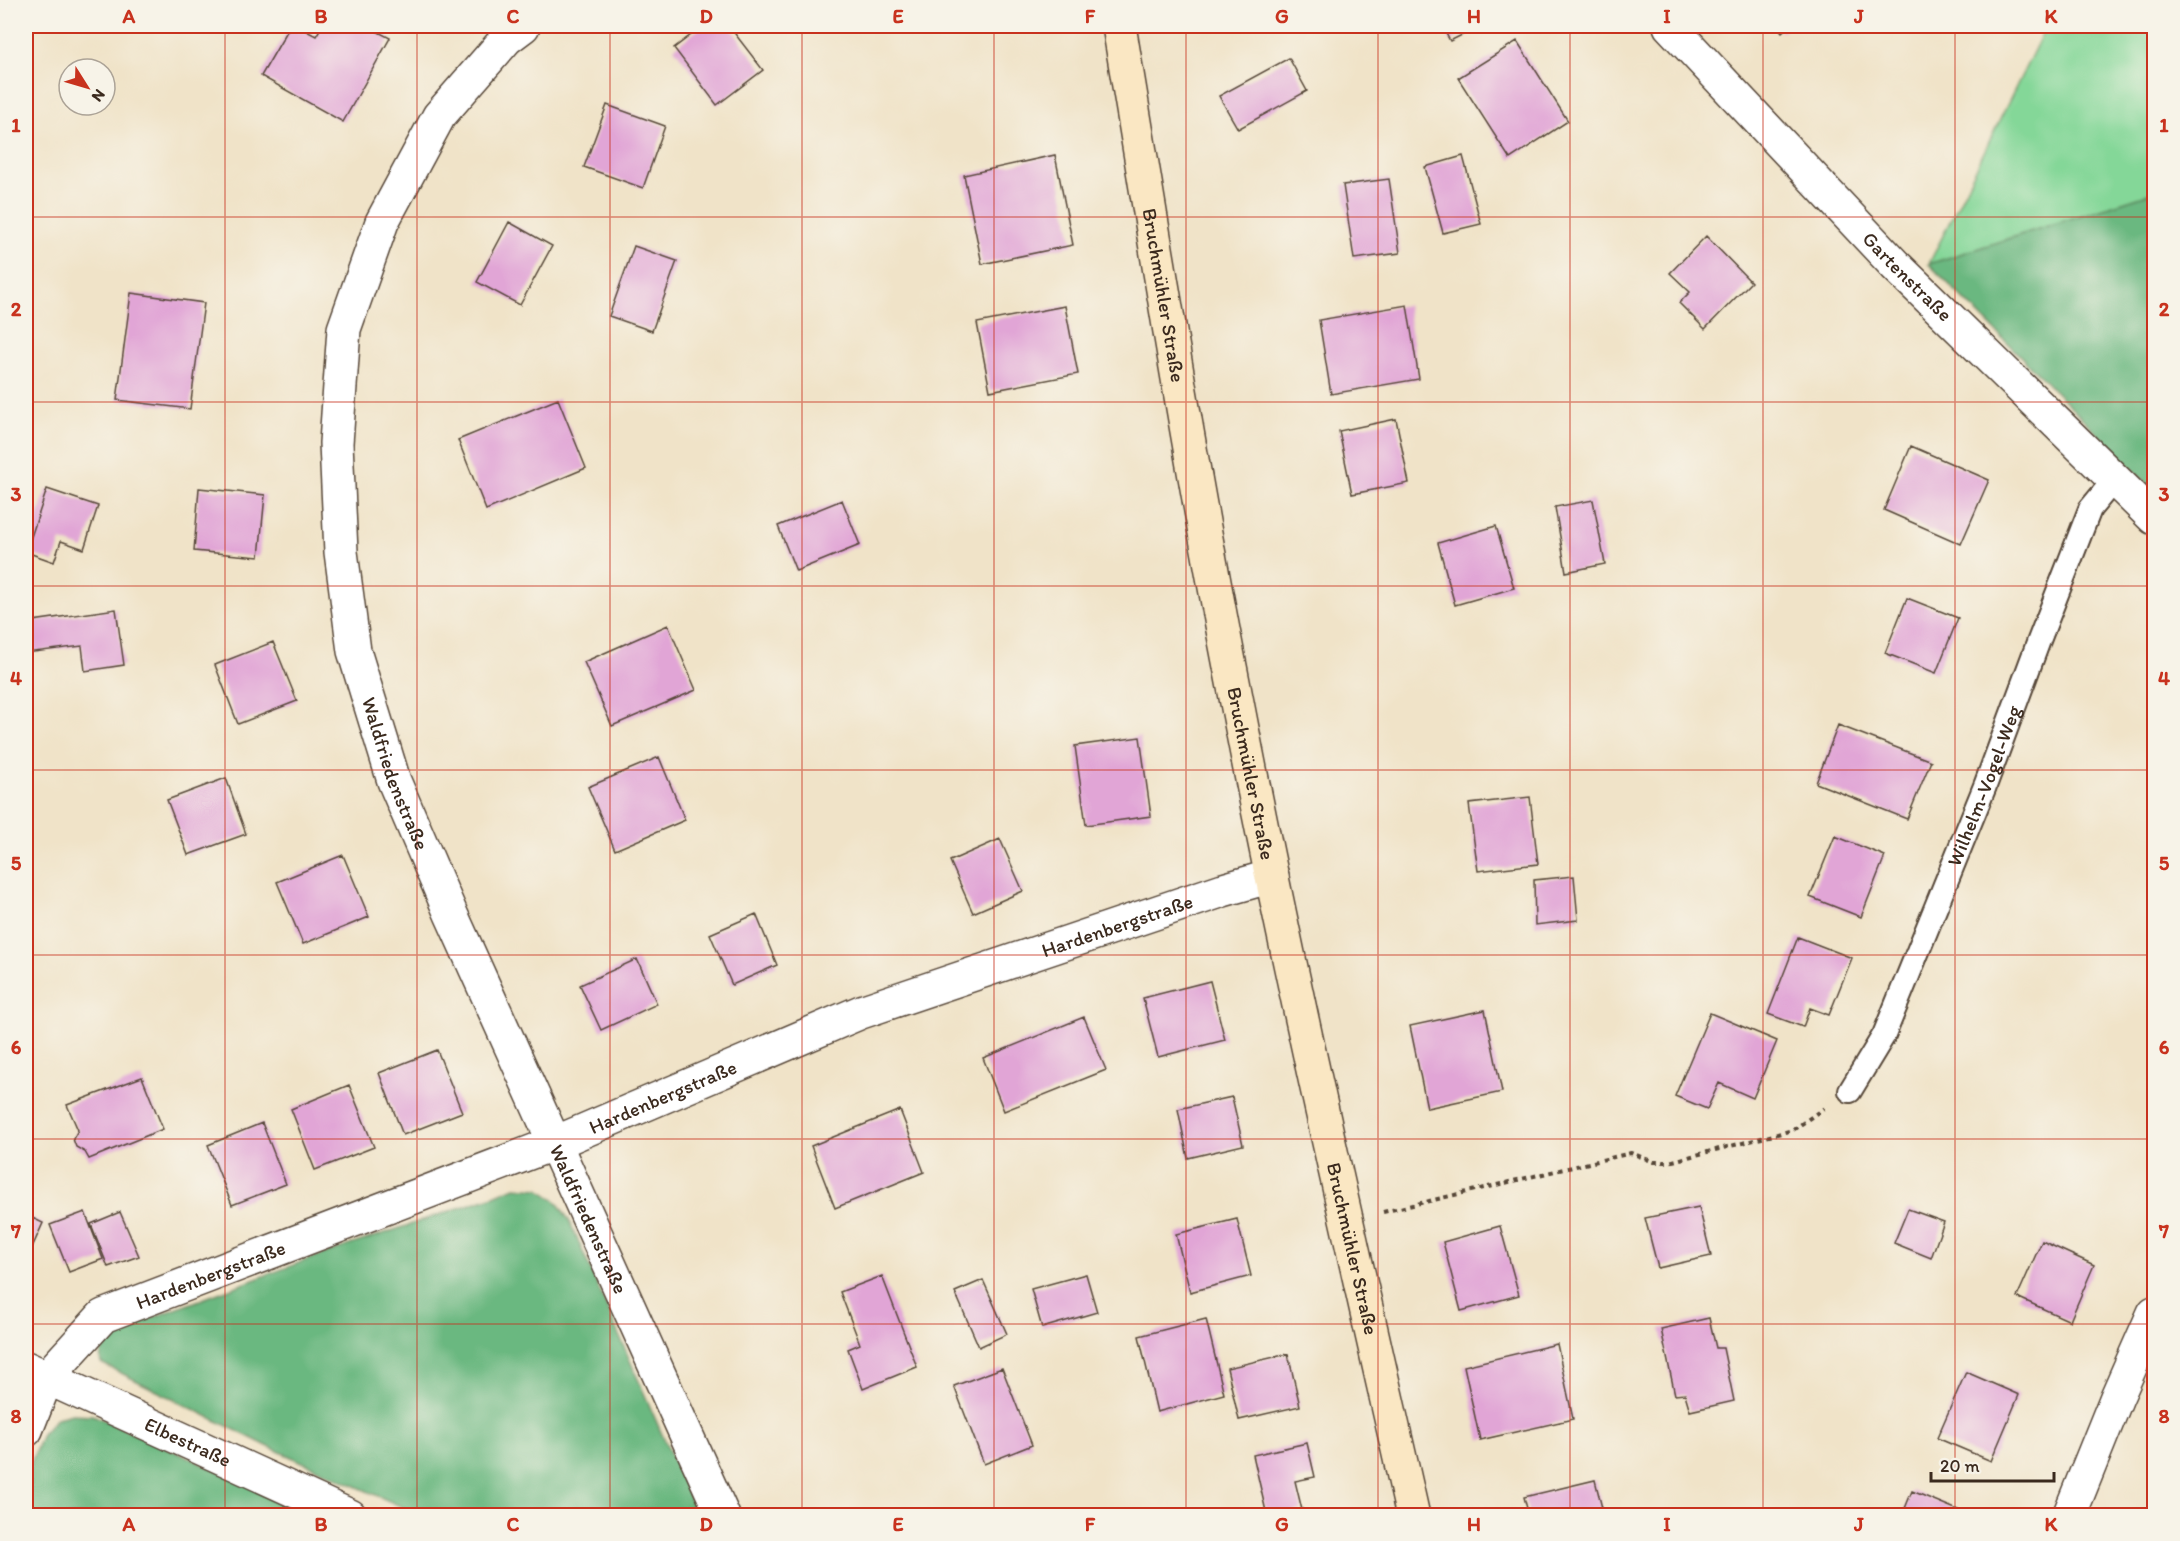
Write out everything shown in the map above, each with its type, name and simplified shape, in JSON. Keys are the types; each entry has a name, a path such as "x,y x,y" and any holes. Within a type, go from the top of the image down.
{"street":[{"name":"Waldfriedenstraße","path":"523,26 507,38 439,116 382,222 344,329 336,443 341,552 354,651 394,781 456,925 723,1515"},
{"name":"Bruchmühler Straße","path":"1119,26 1194,471 1234,689 1346,1221 1413,1515"},
{"name":"Gartenstraße","path":"1670,26 1895,265 2154,518"},
{"name":"Hardenbergstraße","path":"36,1373 103,1316 555,1143 861,1012 1223,890 1272,876"},
{"path":"2069,1515 2154,1313"},
{"path":"26,1430 36,1373"},
{"name":"Elbestraße","path":"36,1373 350,1515"}],"lane":[{"name":"Wilhelm-Vogel-Weg","path":"1850,1091 1884,1035 1985,786 2090,509 2114,480"}],"path":[{"path":"1346,1221 1631,1153 1654,1162 1680,1159 1792,1130 1850,1091"}],"green space":[{"path":"2046,26 2154,26 2154,192 1929,264"},
{"path":"2154,192 2154,491 1929,264"},
{"path":"515,1187 539,1189 557,1202 569,1220 697,1515 420,1515 267,1446 101,1363 100,1356 105,1345 133,1325 312,1258"},
{"path":"72,1414 93,1415 319,1516 26,1516 26,1476 42,1434 57,1418"}],"building":[{"path":"290,26 297,26 316,36 322,26 367,26 390,38 343,122 261,76"},
{"path":"703,26 729,26 763,70 717,105 674,48"},
{"path":"1442,26 1480,26 1450,41"},
{"path":"1777,26 1789,26 1782,32"},
{"path":"1517,41 1568,121 1510,159 1458,78"},
{"path":"1289,58 1307,91 1238,129 1219,96"},
{"path":"607,105 665,126 643,188 584,167"},
{"path":"1055,155 1073,245 982,264 964,175"},
{"path":"1463,156 1481,224 1443,233 1425,167"},
{"path":"1389,179 1400,253 1354,259 1343,185"},
{"path":"509,222 552,246 520,305 477,282"},
{"path":"1706,236 1751,282 1705,329 1679,303 1690,292 1670,273"},
{"path":"634,246 677,261 652,331 609,316"},
{"path":"131,293 204,303 190,409 117,400"},
{"path":"1407,305 1419,379 1331,394 1319,320"},
{"path":"1065,306 1078,374 990,391 977,323"},
{"path":"558,399 586,468 486,510 458,440"},
{"path":"1396,419 1409,483 1352,494 1339,431"},
{"path":"1911,446 1989,480 1961,544 1884,510"},
{"path":"199,488 265,495 259,557 194,551"},
{"path":"47,489 98,506 84,549 61,541 54,562 26,552"},
{"path":"842,500 860,545 796,571 778,526"},
{"path":"1593,500 1605,564 1566,572 1555,507"},
{"path":"1496,526 1514,588 1455,605 1438,543"},
{"path":"1907,598 1958,618 1936,673 1885,653"},
{"path":"116,609 124,665 85,671 82,646 26,653 26,622"},
{"path":"668,625 696,690 612,726 584,662"},
{"path":"273,642 297,701 238,724 215,665"},
{"path":"1838,725 1931,761 1907,819 1816,783"},
{"path":"1140,737 1151,816 1086,825 1075,746"},
{"path":"659,757 685,820 615,850 588,787"},
{"path":"226,778 246,834 188,855 167,800"},
{"path":"1530,797 1538,864 1478,871 1469,804"},
{"path":"1835,836 1885,856 1861,917 1810,897"},
{"path":"1000,839 1023,891 973,913 950,861"},
{"path":"343,855 369,917 303,944 277,882"},
{"path":"1574,876 1578,920 1535,925 1534,880"},
{"path":"756,914 777,965 732,985 710,934"},
{"path":"1798,937 1852,958 1829,1015 1810,1008 1803,1027 1768,1014"},
{"path":"637,959 657,1004 601,1030 580,985"},
{"path":"1210,981 1225,1040 1158,1057 1143,998"},
{"path":"1485,1010 1502,1092 1427,1108 1410,1026"},
{"path":"1710,1013 1777,1041 1753,1098 1719,1083 1707,1109 1675,1096"},
{"path":"1084,1017 1106,1070 1004,1111 983,1058"},
{"path":"437,1050 462,1112 403,1135 379,1073"},
{"path":"142,1077 163,1129 89,1159 85,1152 76,1147 73,1139 78,1130 67,1105"},
{"path":"349,1085 374,1147 315,1170 291,1109"},
{"path":"1232,1097 1243,1145 1188,1158 1178,1109"},
{"path":"900,1110 924,1172 835,1208 811,1146"},
{"path":"262,1123 286,1184 232,1205 208,1145"},
{"path":"1699,1207 1711,1256 1658,1268 1645,1218"},
{"path":"1908,1209 1944,1222 1931,1258 1894,1243"},
{"path":"85,1212 103,1259 69,1272 50,1225"},
{"path":"120,1212 139,1256 108,1267 91,1224"},
{"path":"26,1215 43,1223 26,1261"},
{"path":"1237,1219 1251,1276 1190,1292 1176,1234"},
{"path":"1500,1226 1519,1295 1461,1311 1443,1242"},
{"path":"2042,1241 2094,1265 2070,1321 2017,1297"},
{"path":"1086,1274 1097,1312 1042,1328 1031,1289"},
{"path":"882,1276 917,1367 863,1389 848,1349 860,1344 840,1292"},
{"path":"983,1280 1007,1334 979,1347 955,1292"},
{"path":"1709,1318 1716,1348 1723,1348 1734,1401 1690,1411 1685,1394 1675,1395 1661,1329"},
{"path":"1206,1319 1224,1394 1157,1412 1139,1336"},
{"path":"1557,1344 1573,1419 1480,1440 1464,1366"},
{"path":"1288,1354 1300,1406 1239,1420 1227,1368"},
{"path":"1002,1368 1032,1445 984,1464 954,1386"},
{"path":"1966,1372 2019,1395 1991,1461 1937,1438"},
{"path":"1307,1443 1315,1477 1295,1481 1302,1510 1278,1516 1267,1516 1253,1455"},
{"path":"1595,1480 1604,1516 1529,1516 1524,1497"},
{"path":"1912,1491 1970,1515 1970,1516 1902,1516"}]}
